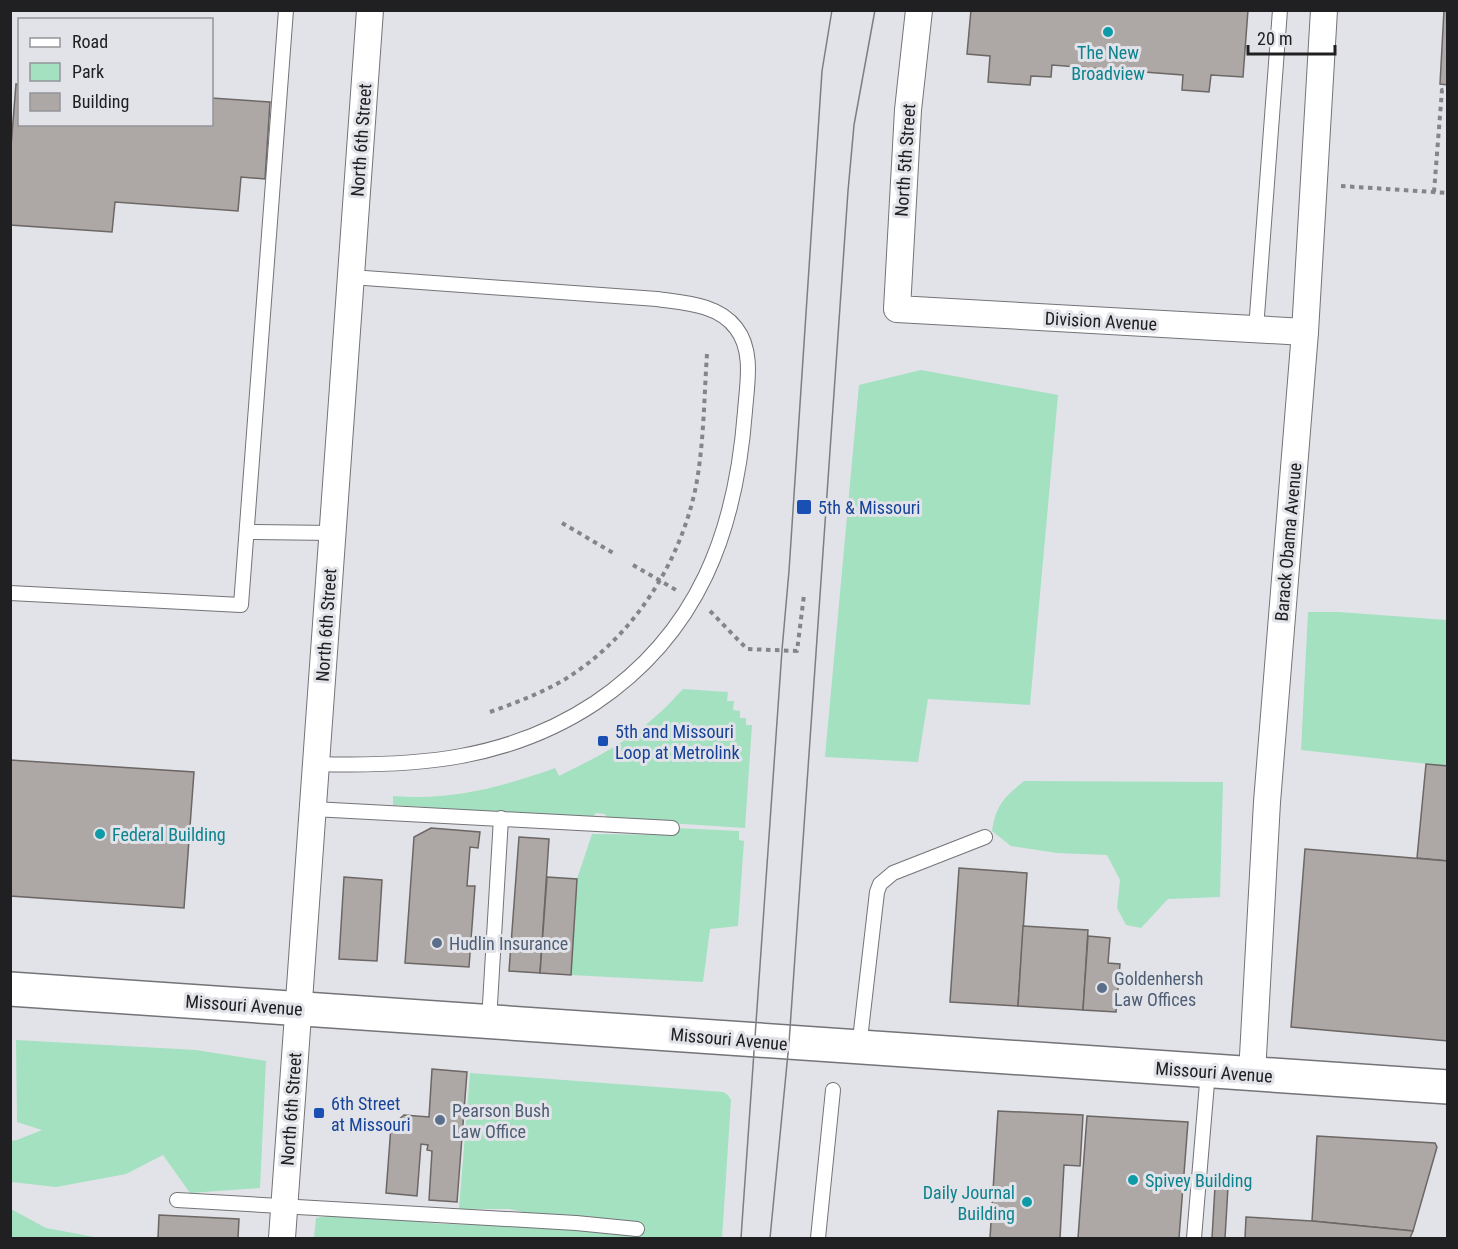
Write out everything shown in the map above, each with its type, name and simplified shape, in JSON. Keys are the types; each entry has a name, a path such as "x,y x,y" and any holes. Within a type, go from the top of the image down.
{"main road":[{"name":"Missouri Avenue","path":"10,989 1448,1087"}],"street":[{"name":"North 5th Street","path":"897,309 908,110 919,10"},
{"name":"Barack Obama Avenue","path":"1252,1074 1267,802 1305,332 1324,10"},
{"name":"North 6th Street","path":"282,1239 370,11"},
{"name":"Division Avenue","path":"897,309 1305,332"}],"lane":[{"path":"10,593 242,605 286,10"},
{"path":"364,10 370,11"},
{"path":"1256,329 1280,10"},
{"path":"317,764 414,762 484,753 552,728 593,704 632,675 665,641 689,608 716,553 733,495 744,427 748,374 746,350 736,327 719,313 695,304 657,299 351,278"},
{"path":"248,532 333,533"},
{"path":"313,809 672,828"},
{"path":"489,1022 501,818"},
{"path":"859,1048 877,892 880,884 894,873 985,837"},
{"path":"1194,1239 1208,1071"},
{"path":"818,1239 833,1090"},
{"path":"177,1200 576,1223 638,1229"}],"path":[{"path":"1434,192 1442,90 1448,90"},
{"path":"1334,185 1448,194"},
{"path":"490,712 540,692 586,664 626,628 659,581 681,538 696,486 707,354"},
{"path":"562,523 615,554"},
{"path":"633,565 679,592"},
{"path":"709,610 747,649 797,651 804,595"}],"green space":[{"path":"921,370 1058,395 1030,705 928,699 918,762 825,757 859,385"},
{"path":"1308,612 1447,620 1447,766 1301,750"},
{"path":"683,689 728,692 727,701 734,701 733,710 740,711 740,718 746,718 746,725 752,725 745,828 607,819 605,814 596,813 592,818 393,805 393,796 435,796 476,791 555,768 559,776 634,734 660,713"},
{"path":"1024,781 1223,782 1220,897 1168,899 1141,928 1126,925 1117,908 1120,880 1107,855 1057,853 1011,846 992,831 1002,802"},
{"path":"675,828 739,831 739,840 744,841 738,926 710,929 703,982 571,975 577,879 592,834 675,835"},
{"path":"16,1040 196,1050 266,1061 260,1188 190,1193 163,1155 126,1174 56,1187 11,1182 11,1141 42,1130 17,1122"},
{"path":"470,1073 723,1092 728,1095 731,1100 722,1238 314,1238 316,1218 330,1216 359,1215 456,1224 529,1220 528,1213 509,1209 459,1209"},
{"path":"11,1209 46,1228 100,1238 11,1238"}],"building":[{"name":"The New Broadview","path":"971,10 1248,10 1243,77 1211,75 1209,92 1182,90 1183,75 1052,65 1051,77 1031,76 1030,85 988,82 990,56 967,54"},
{"path":"1444,10 1448,10 1448,85 1440,84"},
{"path":"16,84 18,84 18,126 213,126 213,98 270,102 265,179 241,177 238,211 115,202 112,232 10,225 10,159"},
{"name":"Federal Building","path":"10,760 194,772 184,908 10,896"},
{"path":"1426,764 1448,766 1448,861 1417,858"},
{"path":"431,828 480,832 478,848 470,847 467,886 475,886 469,967 405,963 414,837"},
{"path":"519,837 549,839 540,973 509,971"},
{"path":"1305,849 1448,861 1448,1041 1291,1027"},
{"path":"959,868 1027,873 1018,1006 950,1002"},
{"path":"344,877 382,880 377,961 339,959"},
{"path":"547,877 577,879 571,975 540,973"},
{"path":"1023,926 1088,930 1083,1010 1018,1006"},
{"path":"1088,936 1110,938 1108,963 1120,964 1116,1012 1083,1010"},
{"path":"432,1069 467,1072 457,1202 429,1200 432,1151 427,1150 428,1145 421,1144 417,1196 386,1193 391,1126 404,1115 429,1117"},
{"name":"Daily Journal Building","path":"998,1111 1083,1115 1080,1166 1064,1165 1060,1238 990,1238"},
{"name":"Spivey Building","path":"1087,1116 1188,1122 1179,1238 1078,1238"},
{"path":"1317,1136 1435,1143 1437,1147 1413,1231 1312,1221"},
{"path":"1215,1187 1228,1187 1225,1238 1212,1238"},
{"path":"159,1215 239,1219 238,1238 158,1238"},
{"path":"1246,1217 1413,1231 1410,1238 1245,1238"}],"tram line":[{"path":"741,1238 822,71 832,10"},
{"path":"770,1238 789,1043 848,191 854,125 875,10"}],"place":[{"name":"The New Broadview","path":"1108,32"},
{"name":"5th & Missouri","path":"804,507"},
{"name":"5th and Missouri Loop at Metrolink","path":"603,741"},
{"name":"Federal Building","path":"100,834"},
{"name":"Hudlin Insurance","path":"437,943"},
{"name":"Goldenhersh Law Offices","path":"1102,988"},
{"name":"6th Street at Missouri","path":"319,1113"},
{"name":"Pearson Bush Law Office","path":"440,1120"},
{"name":"Spivey Building","path":"1133,1180"},
{"name":"Daily Journal Building","path":"1027,1202"}]}
